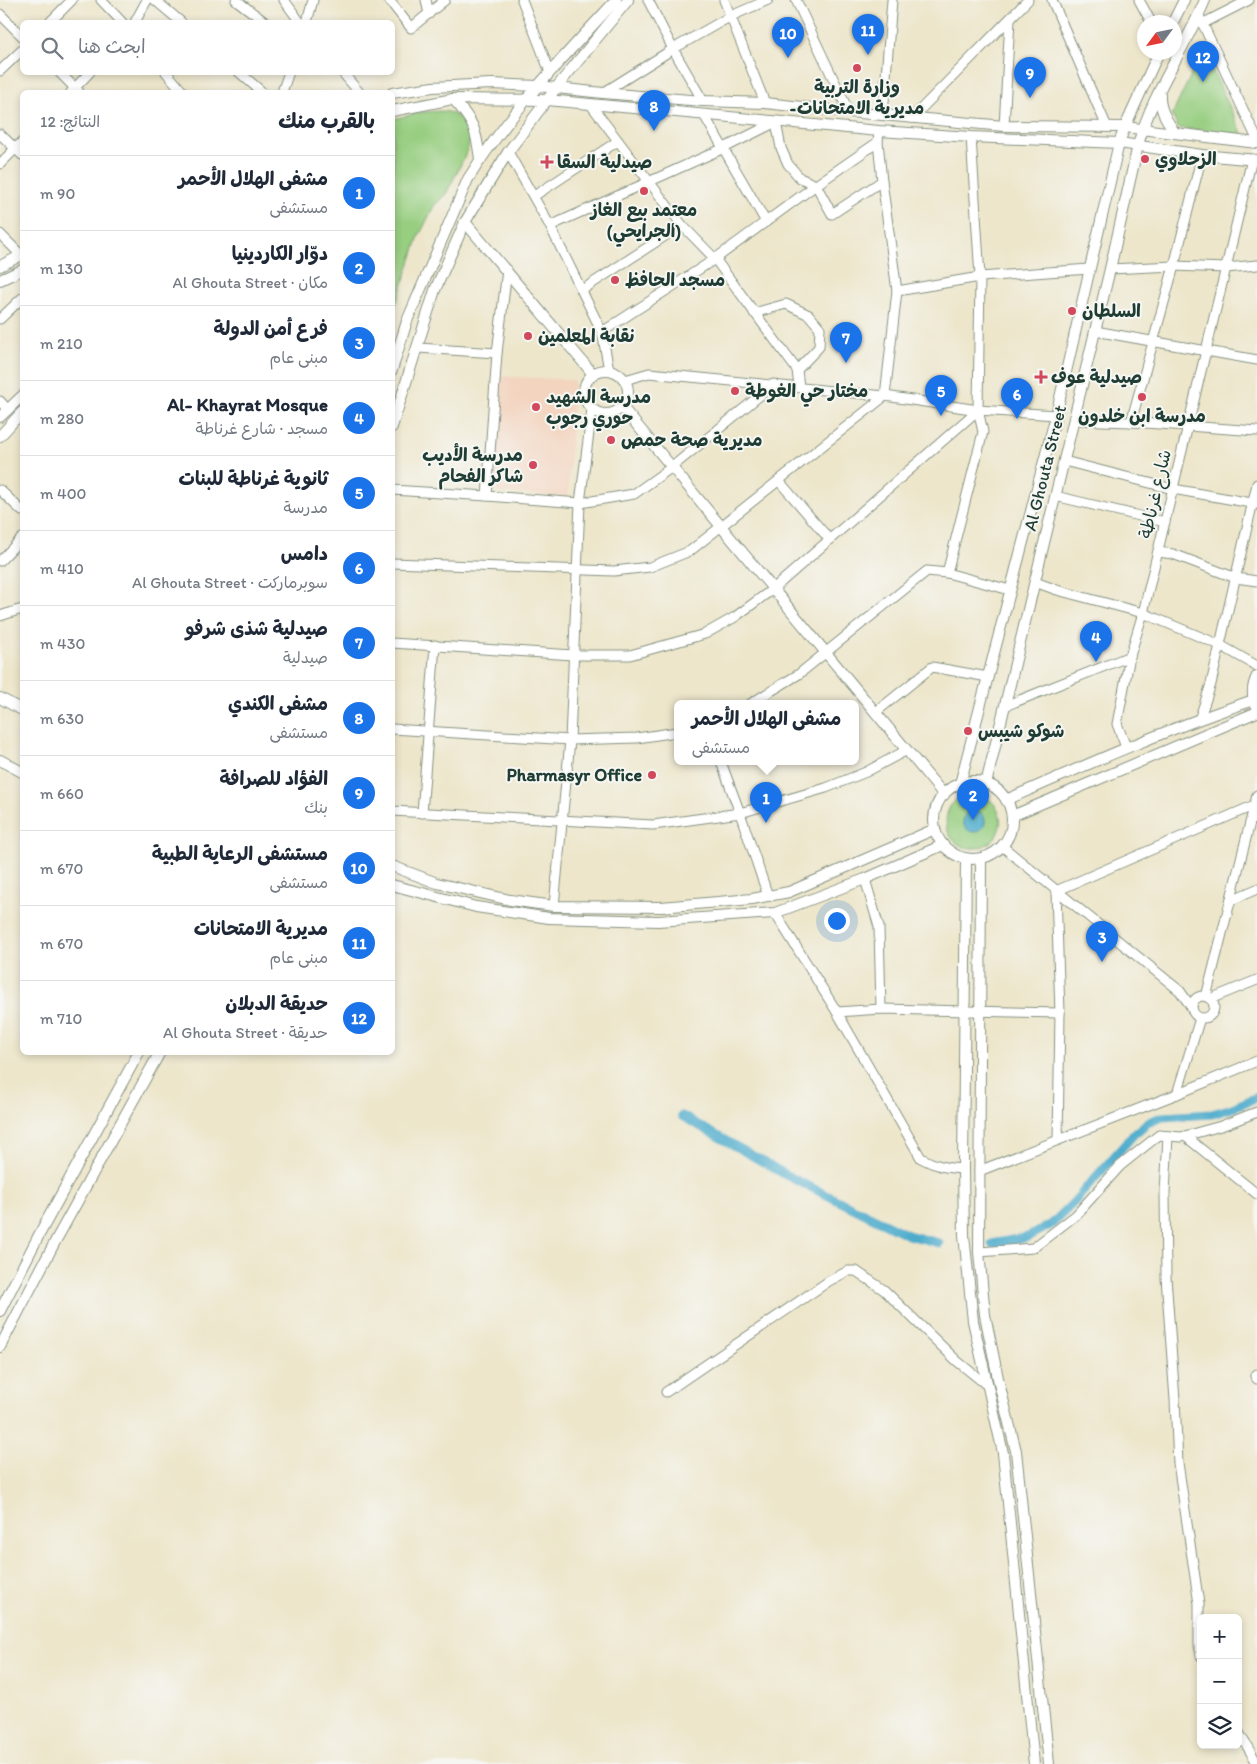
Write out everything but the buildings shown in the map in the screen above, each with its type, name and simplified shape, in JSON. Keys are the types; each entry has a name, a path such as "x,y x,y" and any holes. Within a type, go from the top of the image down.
{"main road":[{"path":"395,360 407,321 468,178 526,100 616,0"},
{"path":"395,418 435,290 465,222 508,152 556,88 628,0"},
{"path":"1176,15 1184,0"},
{"name":"Al Ghouta Street","path":"986,784 1142,130 1161,86 1200,20 1205,0"},
{"path":"960,784 1056,415 1119,143 1155,60"},
{"path":"395,93 433,87 491,84 538,86 703,101 765,103 1004,126 1125,127 1257,143"},
{"path":"1161,86 1160,105 1175,134"},
{"path":"452,99 474,125 480,160"},
{"path":"395,110 452,99 547,100 879,131 1119,143 1202,155 1255,160"},
{"path":"465,222 593,374"},
{"path":"0,266 20,256"},
{"path":"0,280 20,271"},
{"path":"609,370 621,375 625,380 628,394 622,407 617,411 604,414 592,409 588,404 584,391 585,384 593,374 598,371 609,370"},
{"path":"0,417 20,398"},
{"path":"622,407 944,795"},
{"path":"0,436 20,418"},
{"path":"1006,800 1126,747 1200,718 1255,703 1252,691 1257,676"},
{"path":"0,698 20,709"},
{"path":"1012,816 1257,712"},
{"path":"0,760 20,771"},
{"path":"977,782 986,784 1001,793 1006,800 1012,816 1012,827 1002,846 993,854 981,859 966,859 953,854 943,845 935,828 936,810 944,795 960,784 977,782"},
{"path":"395,867 437,883 510,900 554,906 661,907 768,896 789,892 935,828"},
{"path":"395,886 476,907 549,918 658,920 775,913 865,879 943,845"},
{"path":"966,859 964,1235 973,1321 1003,1453 1034,1764"},
{"path":"981,859 978,1252 986,1315 999,1383 1016,1451 1049,1764"},
{"path":"0,1311 40,1233 137,1055"},
{"path":"0,1347 56,1240 158,1055"}],"street":[{"path":"52,20 72,0"},
{"path":"101,0 120,20"},
{"path":"136,20 147,0"},
{"path":"155,0 179,20"},
{"path":"236,0 261,20"},
{"path":"284,0 299,20"},
{"path":"308,20 313,0"},
{"path":"389,0 411,28 445,0"},
{"path":"426,0 429,14"},
{"path":"522,0 550,72"},
{"path":"648,0 703,101"},
{"path":"724,0 765,103"},
{"path":"603,93 730,16 768,0"},
{"path":"796,0 849,112"},
{"path":"883,115 892,0"},
{"path":"912,118 1028,0"},
{"path":"1052,0 1107,127"},
{"path":"1139,0 1147,15"},
{"path":"1249,0 1200,20 1257,139"},
{"path":"0,14 20,34"},
{"path":"1004,126 1010,20"},
{"path":"0,71 20,52"},
{"path":"62,75 74,90"},
{"path":"76,90 88,75"},
{"path":"169,75 181,90"},
{"path":"242,75 260,90"},
{"path":"283,90 289,75"},
{"path":"345,75 357,90"},
{"path":"591,104 682,225 715,259 797,370 799,387"},
{"path":"704,115 766,222"},
{"path":"550,226 722,149 776,122 788,164 800,178 816,185 832,214 882,181"},
{"path":"395,563 614,571 650,567 690,551 885,396 897,291 882,181 878,142 879,131"},
{"path":"0,134 20,149 0,164"},
{"path":"947,573 983,432 978,410 980,277 971,137"},
{"path":"534,196 618,141"},
{"path":"602,332 715,259 878,142"},
{"path":"508,152 550,226 602,332 609,370"},
{"path":"1131,422 1202,155"},
{"name":"شارع غرناطة","path":"1126,747 1117,724 1130,656 1143,613 1226,268 1255,160"},
{"path":"582,290 682,225"},
{"path":"0,234 20,253"},
{"path":"1110,268 1174,266 1226,268 1257,266"},
{"path":"897,291 980,277 1089,268"},
{"path":"487,496 497,353 507,270"},
{"path":"0,319 20,300"},
{"path":"754,313 786,304 810,315 820,328 819,347 797,370"},
{"path":"1095,331 1257,360"},
{"path":"418,348 497,353"},
{"path":"625,380 649,373 885,396 978,410 1056,415"},
{"path":"395,490 580,503 634,494 672,467 774,384"},
{"path":"0,401 8,410"},
{"path":"554,906 570,740 572,655 580,503 592,409"},
{"path":"395,643 572,655 630,655 705,634 735,617 774,589 978,410"},
{"path":"1074,420 1257,431"},
{"path":"1064,461 1173,489 1255,504"},
{"path":"779,481 830,540"},
{"path":"1200,718 1211,684 1255,504 1257,484"},
{"path":"0,490 20,509"},
{"path":"1055,496 1165,522"},
{"path":"0,561 20,540"},
{"path":"1158,552 1173,554 1236,578 1257,581"},
{"path":"757,700 799,674 927,571 947,573 1010,590"},
{"path":"1035,582 1057,590 1143,613 1220,646 1257,666"},
{"path":"0,616 20,610"},
{"path":"422,813 435,646"},
{"path":"1004,706 1130,656"},
{"path":"876,712 932,667 988,677"},
{"path":"395,729 570,740 637,738 674,732"},
{"path":"395,811 653,825 740,813 826,788 866,772 907,750"},
{"path":"722,765 768,896"},
{"path":"1206,998 1257,795"},
{"path":"1056,891 1256,805"},
{"path":"1002,846 1180,991 1194,1014 1200,1018 1208,1017 1228,992"},
{"path":"865,879 879,927 881,1009"},
{"path":"1231,900 1257,889"},
{"path":"1056,891 1060,1012 1058,1140"},
{"path":"775,913 837,1012 921,1158 932,1164 947,1168 963,1168"},
{"path":"1192,1008 1194,1001 1228,992 1257,980"},
{"path":"1180,991 1206,998 1214,1008"},
{"path":"837,1012 881,1009 1060,1012"},
{"path":"1177,1094 1200,1018"},
{"path":"979,1171 1257,1061"},
{"path":"978,1252 1032,1248 1076,1215 1120,1166 1159,1135 1185,1136 1222,1126 1257,1112"},
{"path":"1168,1136 1165,1193 1166,1277 1178,1463 1199,1614"},
{"path":"1185,1136 1257,1194"},
{"path":"666,1392 829,1281 848,1272 856,1271 884,1290 957,1361 988,1386"},
{"path":"1257,1374 1255,1376 1257,1379"},
{"path":"1242,1738 1257,1763"}],"shaded area":[{"path":"501,376 574,380 568,497 494,492"}],"green space":[{"path":"1203,50 1243,135 1178,128 1172,115"},
{"path":"422,112 448,112 456,116 463,123 471,136 467,152 446,194 434,206 419,236 395,307 395,119"},
{"path":"970,793 978,794 991,801 996,807 1001,820 1000,828 996,836 988,844 977,848 965,847 956,842 950,835 946,825 947,815 951,806 958,798","holes":["971,810 978,811 985,819 984,826 974,832 968,830"]}],"water":[{"path":"974,810 982,813 985,821 982,829 974,832 966,829 963,821 966,813"}],"waterway":[{"path":"992,1244 1028,1237 1052,1224 1134,1134 1147,1123 1162,1117 1212,1114 1257,1097"},
{"path":"682,1116 790,1177 908,1235 939,1243"}],"place":[{"name":"مديرية الامتحانات","path":"868,55"},
{"name":"مستشفى الرعاية الطبية","path":"788,58"},
{"name":"وزارة التربية -مديرية الامتحانات","path":"857,68"},
{"name":"حديقة الدبلان","path":"1203,82"},
{"name":"الفؤاد للصرافة","path":"1030,98"},
{"name":"مشفى الكندي","path":"654,131"},
{"name":"الزحلاوي","path":"1145,159"},
{"name":"صيدلية السقا","path":"547,162"},
{"name":"معتمد بيع الغاز (الجرايحي)","path":"644,191"},
{"name":"مسجد الحافظ","path":"615,280"},
{"name":"السلطان","path":"1072,311"},
{"name":"نقابة المعلمين","path":"528,336"},
{"name":"صيدلية شذى شرفو","path":"846,363"},
{"name":"صيدلية عوف","path":"1041,377"},
{"name":"مختار حي الغوطة","path":"735,391"},
{"name":"مدرسة ابن خلدون","path":"1142,397"},
{"name":"مدرسة الشهيد حوري رجوب","path":"536,407"},
{"name":"ثانوية غرناطة للبنات","path":"941,416"},
{"name":"دامس","path":"1017,419"},
{"name":"مديرية صحة حمص","path":"611,440"},
{"name":"مدرسة الأديب شاكر الفحام","path":"533,465"},
{"name":"Al- Khayrat Mosque","path":"1096,662"},
{"name":"شوكو شيبس","path":"968,731"},
{"name":"Pharmasyr Office","path":"652,775"},
{"name":"دوّار الكاردينيا","path":"973,820"},
{"name":"مشفى الهلال الأحمر","path":"766,823"},
{"name":"فرع أمن الدولة","path":"1102,962"}]}
